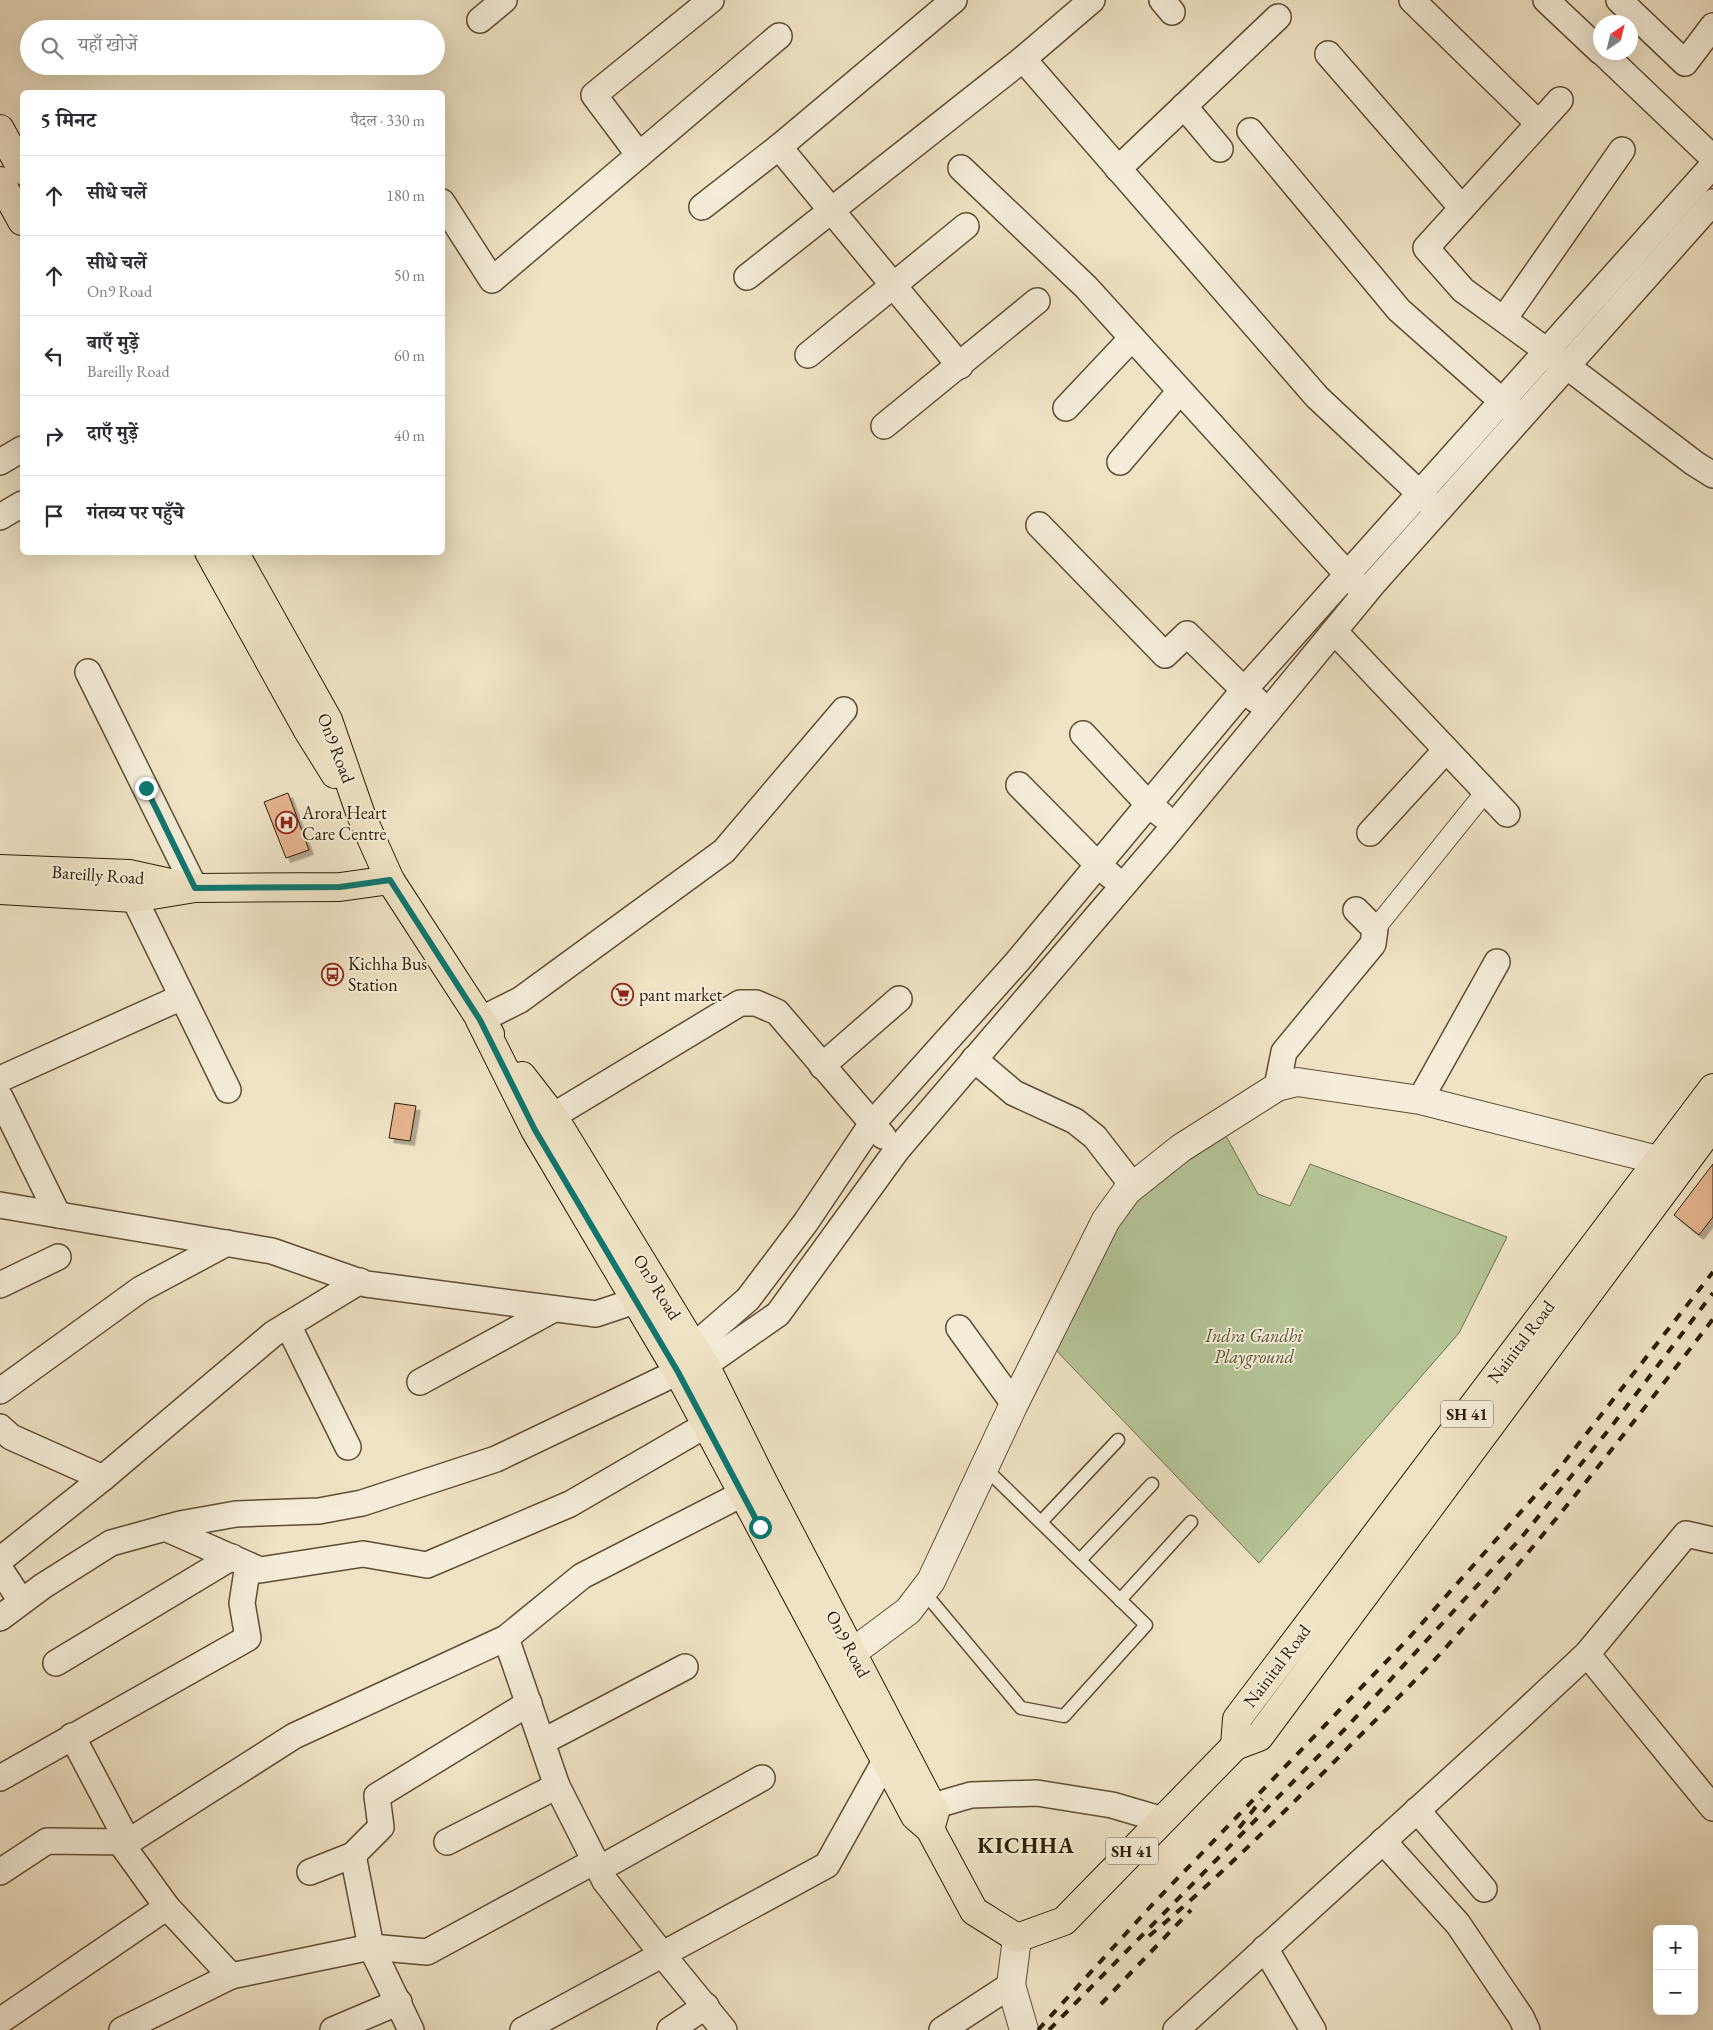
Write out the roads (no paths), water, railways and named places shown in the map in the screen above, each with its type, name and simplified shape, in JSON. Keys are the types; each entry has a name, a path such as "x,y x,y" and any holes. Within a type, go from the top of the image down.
{"main road":[{"path":"0,129 20,166"},
{"path":"0,181 20,217"},
{"path":"211,555 307,729 362,815"},
{"name":"On9 Road","path":"236,555 328,720 362,815 390,880 480,1020 553,1116 700,1355 762,1480 852,1652 974,1911 1017,1938"},
{"name":"Bareilly Road","path":"0,869 129,874 195,888"},
{"name":"Bareilly Road","path":"0,890 134,898 195,888 340,887 390,880"},
{"path":"480,1020 535,1130 678,1372 915,1816 931,1818"},
{"name":"Nainital Road","path":"1235,1746 1237,1719 1713,1088"},
{"name":"Nainital Road","path":"1017,1938 1064,1921 1235,1746 1259,1737 1713,1125"}],"street":[{"path":"480,20 504,0"},
{"path":"702,207 779,148 954,0"},
{"path":"747,277 1023,60 1092,0"},
{"path":"1412,0 1538,123"},
{"path":"1546,0 1593,44"},
{"path":"1619,0 1685,63 1713,26"},
{"path":"639,155 594,95 697,4"},
{"path":"1118,169 1278,16"},
{"path":"445,207 492,280 779,36"},
{"path":"1328,54 1462,208"},
{"path":"1023,60 1317,397 1438,510"},
{"path":"1609,60 1713,158"},
{"path":"1560,100 1426,248 1463,290 1547,351 1694,463 1713,475"},
{"path":"1184,106 1220,149"},
{"path":"1250,132 1399,310 1521,418"},
{"path":"779,148 960,366"},
{"path":"1504,320 1622,150"},
{"path":"700,1355 748,1299 806,1222 871,1125 1017,962 1244,690 1713,165"},
{"path":"961,168 1086,287 1346,575 1365,593"},
{"path":"700,1355 778,1314 897,1150 1123,885 1365,593 1713,202"},
{"path":"808,356 966,226"},
{"path":"884,426 960,366 1037,301"},
{"path":"1066,408 1132,338"},
{"path":"1120,462 1180,391"},
{"path":"0,462 20,449"},
{"path":"0,517 20,505"},
{"path":"1039,525 1165,655 1187,634 1244,690 1269,710"},
{"path":"1334,631 1507,814"},
{"path":"88,672 195,888"},
{"path":"480,1020 520,1000 724,850 844,710"},
{"path":"1083,734 1149,804 1174,824"},
{"path":"1370,833 1446,750"},
{"path":"1020,785 1098,865 1123,885"},
{"path":"1277,1087 1284,1052 1373,944 1375,929 1486,792"},
{"path":"134,898 228,1090"},
{"path":"1356,910 1375,929"},
{"path":"1420,1100 1497,962"},
{"path":"0,1079 182,997"},
{"path":"822,1066 899,998"},
{"path":"553,1116 740,1003 756,1003 777,1012 871,1125 897,1150"},
{"path":"974,1059 1014,1092 1075,1121 1095,1137 1133,1186"},
{"path":"852,1652 908,1611 931,1581 1014,1404 1106,1220 1126,1191 1180,1148 1277,1087 1296,1082 1420,1100 1658,1160"},
{"path":"0,1097 58,1215"},
{"path":"0,1205 272,1251 360,1281 596,1314 635,1301"},
{"path":"0,1391 141,1289 227,1243"},
{"path":"0,1285 58,1257"},
{"path":"0,1560 103,1478 273,1334 360,1281"},
{"path":"420,1382 554,1309"},
{"path":"288,1325 348,1447"},
{"path":"959,1328 1014,1404"},
{"path":"0,1618 43,1586 111,1543 165,1528 236,1514 320,1511 362,1503 496,1458 678,1372"},
{"path":"165,1528 260,1570 363,1554 427,1565 570,1504 706,1425"},
{"path":"4,1436 103,1478"},
{"path":"0,1872 47,1841 124,1842 294,1736 506,1638 582,1576 742,1494"},
{"path":"1190,2025 1265,1948 1586,1654 1686,1534 1713,1540"},
{"path":"56,1662 240,1561"},
{"path":"0,1778 248,1638 242,1603 240,1561"},
{"path":"0,1570 21,1602"},
{"path":"506,1638 557,1786 605,1881 724,2030"},
{"path":"1586,1654 1713,1808"},
{"path":"542,1742 685,1667"},
{"path":"310,1872 352,1854 381,1827 377,1796 529,1703"},
{"path":"72,1736 124,1842 167,1906 231,1976"},
{"path":"523,2030 827,1865 885,1761"},
{"path":"122,2030 231,1976 371,1947 427,1952 762,1778"},
{"path":"447,1842 557,1786"},
{"path":"931,1818 971,1795 1036,1793 1112,1805 1163,1820"},
{"path":"1417,1810 1484,1889"},
{"path":"1383,1841 1458,1924 1521,2017 1527,2030"},
{"path":"352,1854 371,1947 411,2030"},
{"path":"0,2021 167,1906"},
{"path":"1017,1938 1011,1985 1024,2030"},
{"path":"1265,1948 1313,2030"},
{"path":"942,2030 1011,1985"},
{"path":"333,2030 399,2002"},
{"path":"670,2030 706,2006"}],"lane":[{"path":"1041,1522 1118,1440"},
{"path":"923,1591 1021,1708 1064,1716 1146,1625 984,1467"},
{"path":"1080,1560 1152,1484"},
{"path":"1120,1600 1191,1522"}],"railway":[{"path":"1038,2030 1151,1906 1408,1639 1558,1470 1713,1272"},
{"path":"1049,2030 1345,1729 1521,1538 1611,1427 1713,1293"},
{"path":"1149,1936 1197,1895 1266,1830 1439,1655 1510,1574 1579,1490 1713,1319"},
{"path":"1239,1828 1262,1799"},
{"path":"1101,2004 1191,1910"}],"place":[{"name":"Arora Heart Care Centre","path":"286,823"},
{"name":"Kichha Bus Station","path":"332,974"},
{"name":"pant market","path":"623,995"}],"district":[{"name":"KICHHA","path":"1026,1845"}],"park label":[{"name":"Indra Gandhi Playground","path":"1254,1346"}]}
